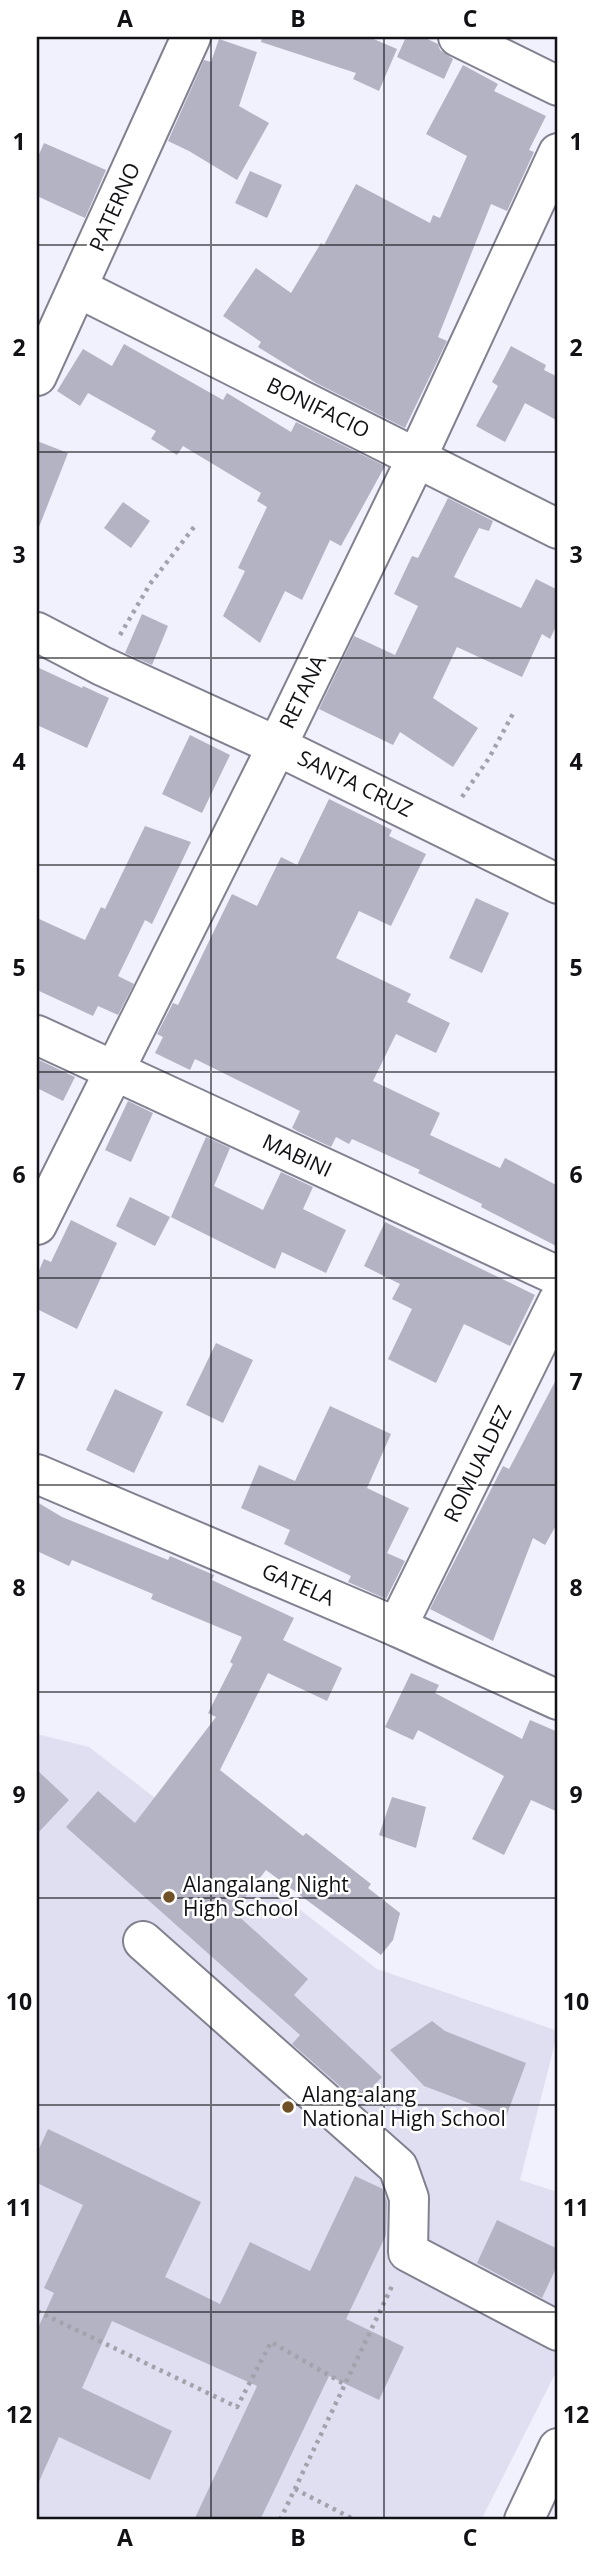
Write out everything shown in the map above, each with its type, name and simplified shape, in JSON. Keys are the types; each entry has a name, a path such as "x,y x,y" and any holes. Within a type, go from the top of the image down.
{"main road":[{"name":"PATERNO","path":"37,376 191,37"},
{"path":"458,37 558,86"},
{"name":"RETANA","path":"37,1225 277,746 417,457 558,153"},
{"name":"BONIFACIO","path":"78,288 558,529"},
{"name":"SANTA CRUZ","path":"37,632 102,666 277,746 558,884"},
{"name":"MABINI","path":"37,1035 558,1276"},
{"name":"ROMUALDEZ","path":"397,1627 558,1301"},
{"name":"GATELA","path":"37,1474 397,1627 558,1700"},
{"path":"144,1941 398,2167 409,2198 408,2252 558,2331"},
{"path":"540,2503 558,2448"}],"path":[{"path":"102,666 150,584 194,527"},
{"path":"442,826 489,758 515,710"},
{"path":"280,2520 408,2252"},
{"path":"37,2311 237,2407 271,2342 346,2385"},
{"path":"295,2489 355,2520"}],"shaded area":[{"name":"Alang-alang National High School","path":"37,1734 89,1747 377,1969 558,2031 520,2180 558,2192 558,2368 481,2520 37,2520"}],"building":[{"path":"262,37 369,37 397,49 379,91 353,79 356,73 261,42"},
{"path":"406,37 423,37 438,44 440,50 453,59 444,79 397,57"},
{"path":"219,39 257,52 239,106 269,123 237,180 168,141 204,60 211,62"},
{"path":"463,65 498,84 494,91 546,116 529,150 534,152 507,211 491,204 438,337 447,341 405,428 316,383 258,347 261,342 223,316 256,268 291,293 321,243 324,245 356,184 430,223 433,215 440,218 467,156 426,134"},
{"path":"44,143 106,170 85,218 37,196 37,159"},
{"path":"250,171 282,185 267,218 235,203"},
{"path":"124,344 223,400 227,393 291,432 296,422 385,466 341,546 330,540 302,600 285,591 260,643 223,616 245,571 238,568 267,507 257,501 261,493 183,446 177,455 151,439 156,431 88,393 80,406 57,391 83,349 112,366"},
{"path":"511,346 546,365 544,370 558,377 558,421 525,403 505,442 476,426 498,386 492,382"},
{"path":"37,441 68,453 39,527 37,527"},
{"path":"448,498 493,521 489,531 479,528 454,577 521,608 536,579 558,590 558,622 550,639 542,634 522,677 457,647 433,698 478,728 453,767 400,732 393,745 319,709 354,636 395,655 418,606 394,594 412,556 418,558"},
{"path":"123,502 150,521 131,548 104,528"},
{"path":"142,614 168,626 152,665 125,653"},
{"path":"37,667 109,698 87,748 37,725"},
{"path":"190,735 230,755 202,813 162,794"},
{"path":"329,799 392,830 389,836 426,854 391,926 359,911 336,958 411,994 407,1002 450,1023 436,1053 396,1034 373,1081 440,1113 430,1135 500,1168 505,1158 558,1186 558,1247 481,1207 482,1204 418,1173 420,1170 352,1139 349,1144 336,1137 331,1147 299,1132 292,1128 300,1111 195,1059 190,1070 155,1053 163,1037 157,1034 173,1003 178,1005 232,894 257,906 281,857 297,865"},
{"path":"145,826 191,842 152,924 145,920 118,976 134,984 118,1015 98,1006 93,1016 37,990 37,918 85,940 101,907 105,909"},
{"path":"476,898 509,913 482,973 449,958"},
{"path":"37,1059 75,1077 63,1101 37,1088"},
{"path":"128,1101 153,1113 131,1162 105,1150"},
{"path":"206,1137 230,1148 214,1186 263,1210 281,1172 313,1187 303,1209 346,1230 326,1273 282,1252 275,1269 171,1217"},
{"path":"130,1197 170,1217 155,1246 116,1226"},
{"path":"71,1220 117,1243 77,1329 37,1309 37,1275 44,1259 51,1262"},
{"path":"385,1222 535,1295 510,1346 464,1324 436,1383 388,1359 412,1309 392,1299 400,1284 364,1266"},
{"path":"216,1343 253,1360 223,1423 186,1405"},
{"path":"558,1376 558,1522 545,1545 533,1538 493,1641 430,1609 503,1466 509,1469"},
{"path":"115,1389 163,1412 134,1473 86,1450"},
{"path":"330,1406 391,1434 367,1488 409,1508 387,1553 405,1561 386,1599 348,1582 351,1576 284,1544 290,1530 241,1508 259,1465 295,1481"},
{"path":"37,1502 62,1517 168,1560 170,1556 214,1575 212,1580 294,1618 283,1640 342,1668 327,1701 268,1673 220,1770 303,1836 306,1833 371,1884 368,1888 400,1913 393,1940 381,1955 266,1870 234,1912 308,1979 294,1995 382,2077 358,2102 292,2044 300,2035 66,1827 98,1791 135,1823 216,1717 208,1713 233,1664 230,1662 242,1637 151,1599 153,1594 72,1560 69,1566 37,1551"},
{"path":"411,1673 439,1685 435,1693 522,1739 530,1720 558,1732 558,1812 531,1800 504,1855 472,1839 504,1776 418,1730 413,1740 385,1727"},
{"path":"37,1770 69,1800 37,1834"},
{"path":"392,1797 426,1807 416,1848 379,1835"},
{"path":"432,2021 445,2031 526,2063 506,2117 424,2086 390,2050"},
{"path":"48,2129 201,2202 165,2277 220,2304 250,2242 310,2271 355,2176 383,2189 387,2202 386,2235 346,2319 404,2347 379,2400 329,2376 260,2520 194,2520 257,2386 112,2321 82,2388 172,2431 150,2480 59,2437 37,2486 37,2330 54,2293 44,2288 83,2205 37,2183 37,2153"},
{"path":"497,2220 558,2249 558,2264 542,2298 477,2263"}],"place":[{"name":"Alangalang Night High School","path":"169,1897"},
{"name":"Alang-alang National High School","path":"288,2107"}]}
